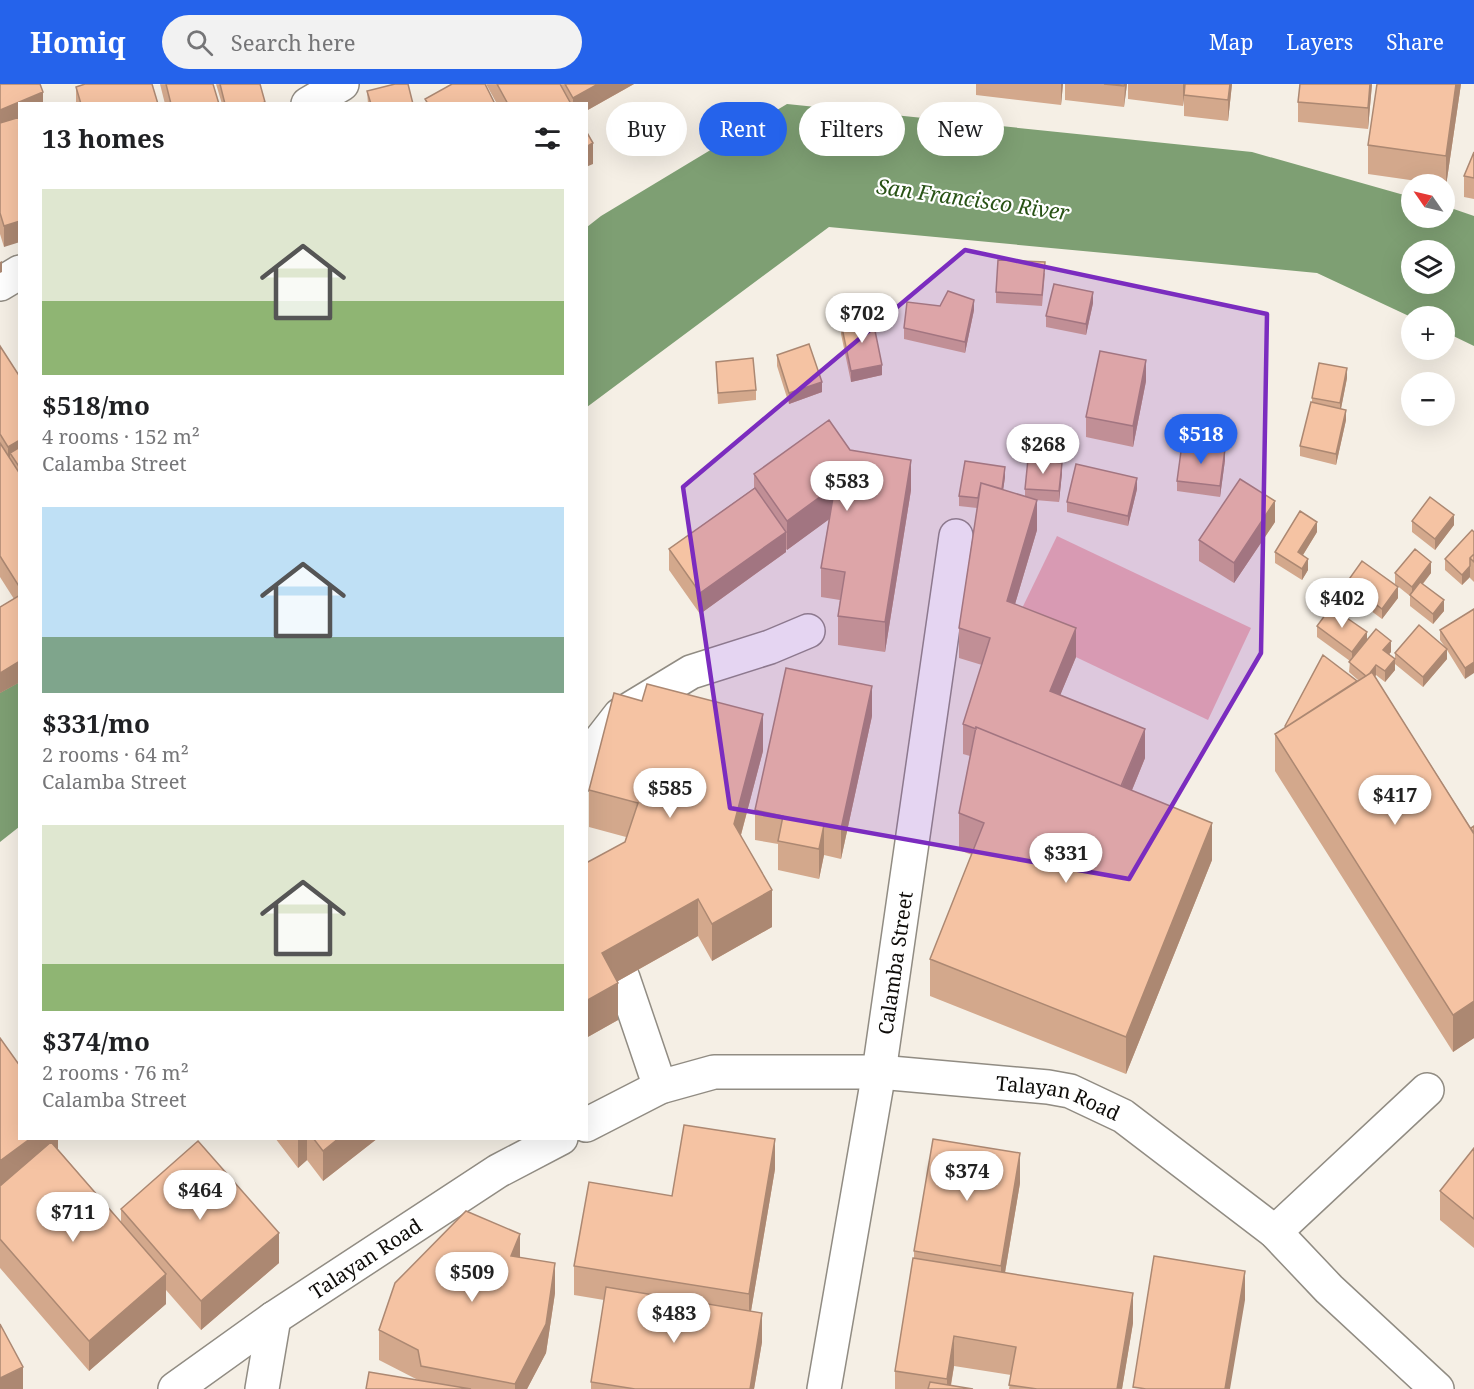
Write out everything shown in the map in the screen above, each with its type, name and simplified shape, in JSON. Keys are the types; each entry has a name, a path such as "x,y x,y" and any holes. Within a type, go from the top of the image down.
{"street":[{"path":"311,102 342,84"},
{"path":"0,284 18,273"},
{"name":"Calamba Street","path":"824,1389 879,1072 956,536"},
{"path":"588,769 599,742 620,715 691,672 770,647 808,631"},
{"path":"623,978 660,1087"},
{"name":"Talayan Road","path":"588,1124 660,1087 714,1072 879,1072 1048,1087 1070,1091 1123,1116 1275,1232 1329,1289 1437,1389"},
{"path":"1275,1232 1427,1090"},
{"name":"Talayan Road","path":"176,1389 274,1318 498,1172 557,1140"},
{"path":"262,1389 274,1318"}],"highlighted area":[{"path":"965,250 1267,314 1261,653 1129,879 730,808 683,487"}],"shaded area":[{"path":"1057,536 1251,628 1208,720 1013,627"}],"water":[{"name":"San Francisco River","path":"787,104 799,105 799,156 905,156 905,116 917,117 917,156 1004,156 1004,126 1252,152 1401,194 1401,228 1455,228 1455,209 1474,216 1474,346 1455,337 1455,306 1401,306 1401,312 1317,273 829,227 588,406 588,226 701,156 787,156"},
{"path":"18,675 18,828 0,842 0,691"}],"building":[{"path":"0,84 40,84 43,92 0,110"},
{"path":"85,84 152,84 157,102 80,102 76,87"},
{"path":"166,84 213,84 218,102 170,102"},
{"path":"220,84 260,84 265,102 224,102"},
{"path":"395,84 408,84 412,102 370,102 367,91"},
{"path":"452,84 485,84 494,102 427,102 425,99"},
{"path":"497,84 560,84 570,102 507,102"},
{"path":"565,84 598,84 573,98"},
{"path":"1185,84 1230,84 1228,100 1184,95"},
{"path":"1300,84 1370,84 1368,108 1298,102"},
{"path":"1377,84 1456,84 1446,156 1368,145"},
{"path":"18,118 18,222 4,226 0,213 0,123"},
{"path":"588,134 593,143 588,146"},
{"path":"1474,152 1474,178 1464,176"},
{"path":"998,260 1045,262 1042,295 996,292"},
{"path":"1054,284 1093,292 1086,324 1046,316"},
{"path":"948,291 974,300 965,342 904,328 907,302 940,306"},
{"path":"872,316 882,365 851,371 841,323"},
{"path":"809,344 822,382 789,393 777,355"},
{"path":"0,346 18,374 18,441 8,447 0,434"},
{"path":"1100,351 1146,360 1133,426 1086,417"},
{"path":"753,358 756,390 718,393 716,362"},
{"path":"1319,363 1347,368 1340,403 1312,398"},
{"path":"1311,402 1346,410 1336,454 1300,446"},
{"path":"829,420 850,450 911,460 885,622 838,616 845,572 821,568 835,486 787,521 754,474"},
{"path":"0,443 18,471 18,585 0,556"},
{"path":"1182,444 1225,449 1220,486 1177,481"},
{"path":"18,448 18,465 10,453"},
{"path":"1028,459 1062,463 1059,491 1025,489"},
{"path":"965,461 1005,467 1002,489 981,483 978,498 959,496"},
{"path":"1076,464 1137,478 1128,516 1067,502"},
{"path":"1240,479 1275,501 1234,563 1199,540"},
{"path":"981,483 1037,500 1007,601 1076,628 1050,691 1145,729 1121,786 976,727 976,729 963,724 990,638 959,628"},
{"path":"755,488 786,532 700,593 669,549"},
{"path":"1430,497 1454,515 1435,539 1412,521"},
{"path":"1300,511 1317,522 1298,552 1308,559 1302,569 1275,552"},
{"path":"1472,530 1474,532 1474,554 1470,558 1470,566 1462,575 1445,559"},
{"path":"1415,549 1431,562 1412,587 1395,573"},
{"path":"1362,561 1398,587 1382,609 1347,582"},
{"path":"1420,582 1444,600 1433,614 1410,595"},
{"path":"18,596 18,662 0,673 0,607"},
{"path":"1331,607 1367,632 1352,652 1317,626"},
{"path":"1474,609 1474,662 1465,668 1440,630"},
{"path":"1419,625 1447,649 1423,677 1395,653"},
{"path":"1376,629 1391,641 1383,650 1395,659 1385,671 1376,665 1366,676 1349,662"},
{"path":"1323,655 1357,681 1286,727 1285,726"},
{"path":"786,668 872,686 841,829 824,825 819,849 778,841 783,816 755,810"},
{"path":"1372,672 1474,834 1474,1001 1453,1015 1275,734"},
{"path":"647,684 763,714 734,824 772,890 712,924 698,899 602,953 618,983 588,1000 588,862 625,842 638,803 589,790 614,693 642,701"},
{"path":"976,727 1212,823 1126,1037 930,959 984,823 959,813"},
{"path":"0,1038 18,1063 18,1140 28,1140 0,1161"},
{"path":"684,1125 775,1139 749,1294 574,1266 589,1182 672,1196"},
{"path":"933,1139 1020,1153 1001,1266 914,1251"},
{"path":"315,1140 337,1140 323,1151"},
{"path":"198,1141 279,1233 201,1301 121,1209"},
{"path":"51,1142 166,1274 89,1341 0,1239 0,1186"},
{"path":"1474,1148 1474,1219 1440,1191"},
{"path":"466,1211 520,1234 511,1256 555,1263 546,1324 515,1384 421,1366 418,1350 379,1330 395,1283"},
{"path":"1154,1256 1245,1271 1225,1389 1133,1387"},
{"path":"913,1258 1133,1293 1117,1389 1037,1389 1009,1385 1016,1347 954,1336 947,1379 895,1371"},
{"path":"606,1287 762,1313 750,1389 635,1389 591,1382"},
{"path":"0,1324 23,1367 0,1378"},
{"path":"369,1372 471,1389 366,1389"},
{"path":"930,1382 973,1389 928,1389"}]}
